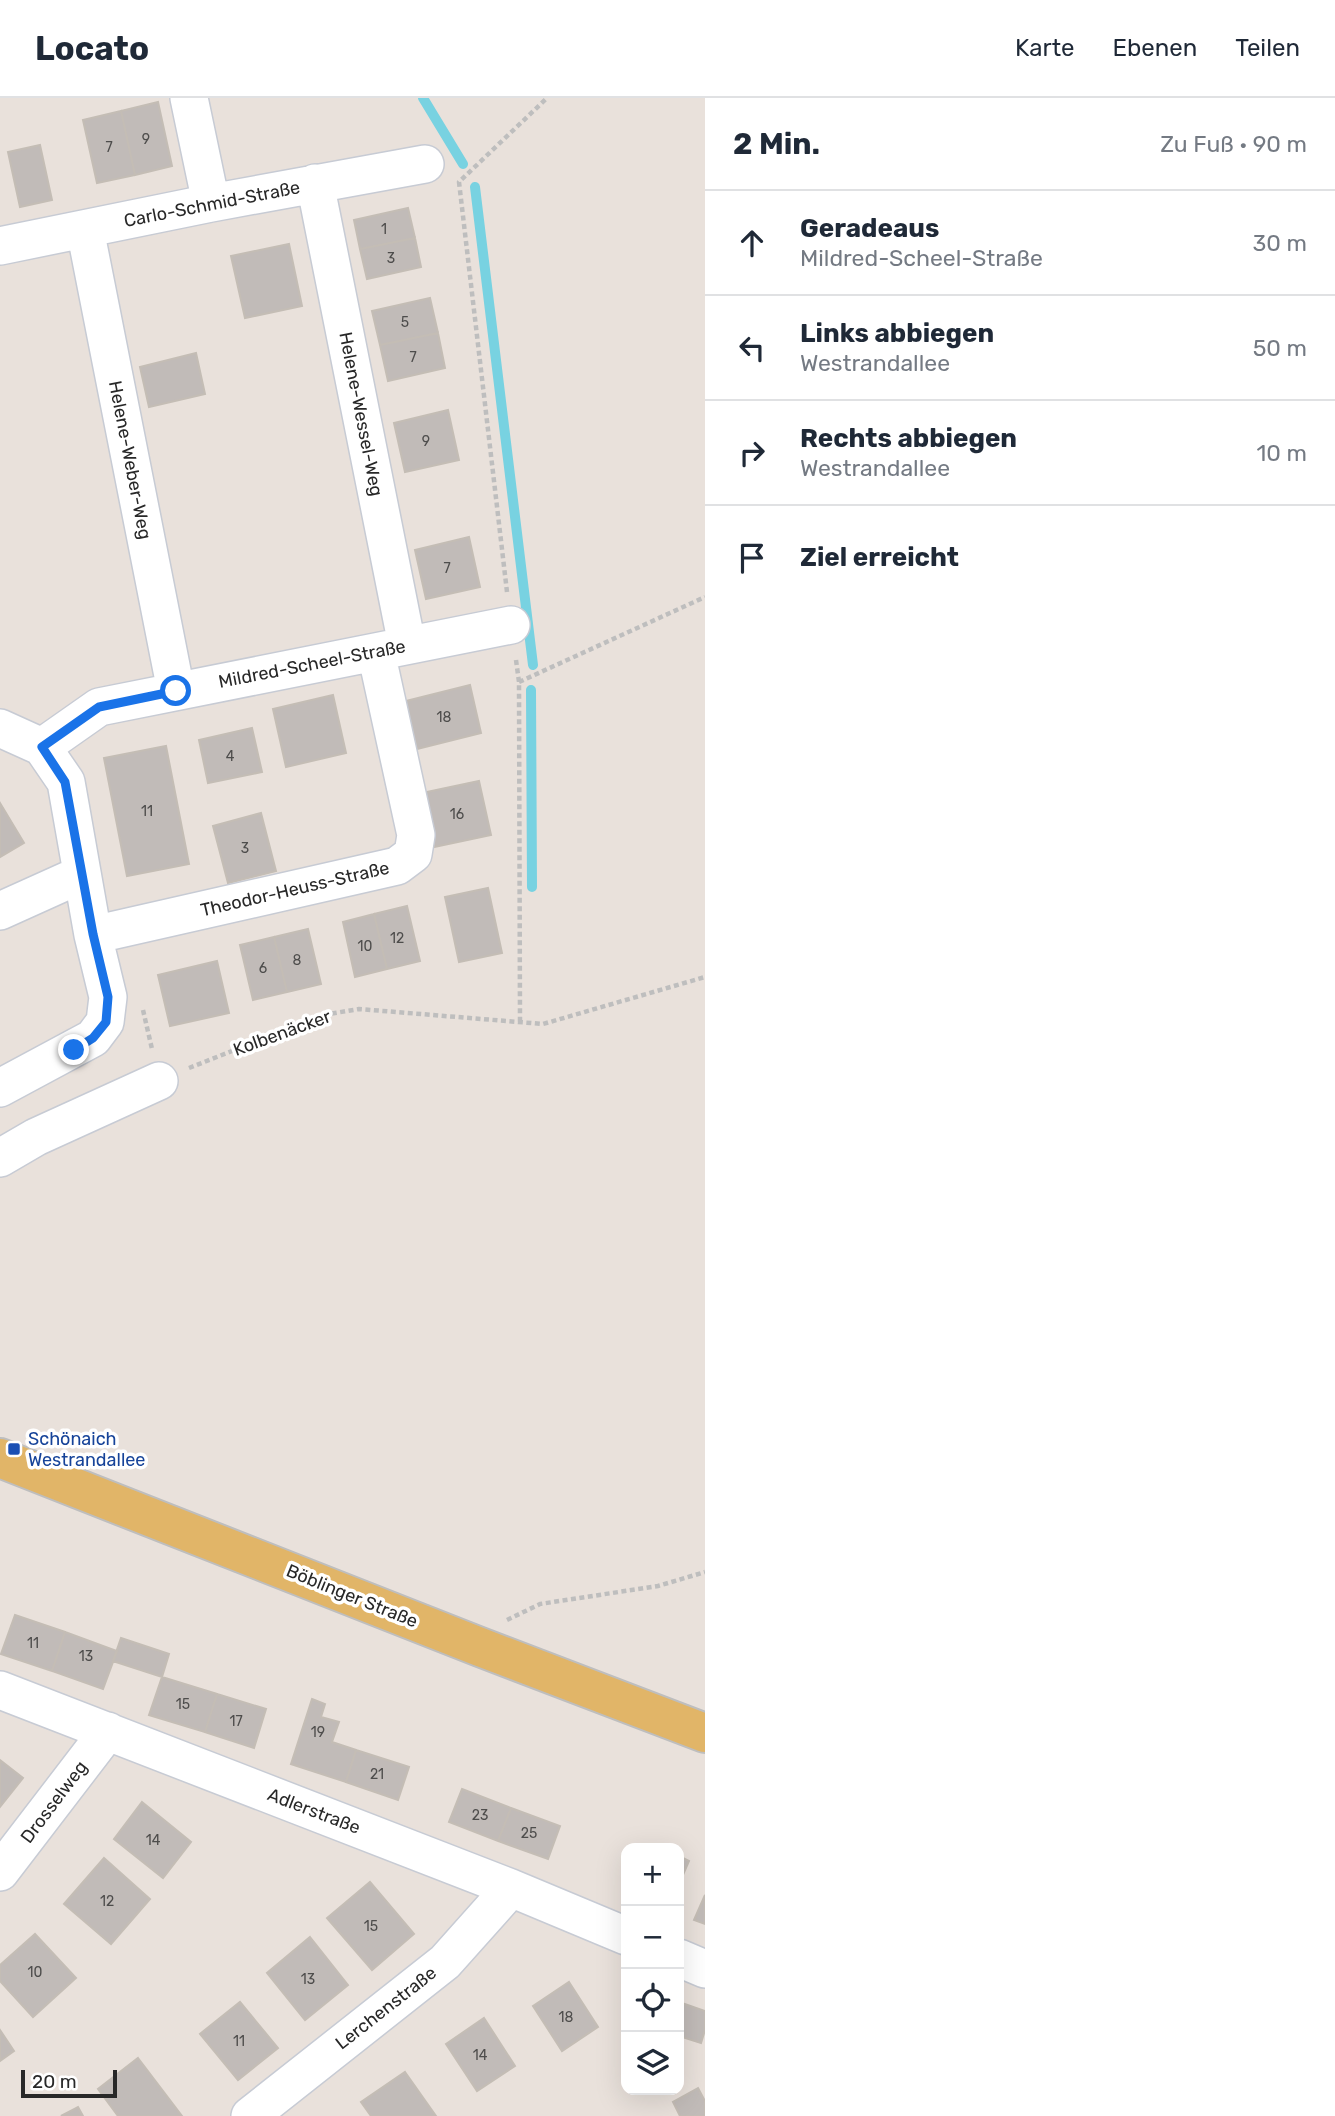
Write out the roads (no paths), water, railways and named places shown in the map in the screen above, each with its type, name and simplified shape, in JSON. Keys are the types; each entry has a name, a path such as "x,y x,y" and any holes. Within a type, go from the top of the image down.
{"main road":[{"name":"Böblinger Straße","path":"0,1458 480,1647 705,1732"}],"street":[{"path":"189,98 211,203"},
{"name":"Carlo-Schmid-Straße","path":"0,246 425,163"},
{"name":"Helene-Wessel-Weg","path":"315,183 391,649"},
{"name":"Helene-Weber-Weg","path":"85,229 176,691"},
{"name":"Mildred-Scheel-Straße","path":"42,747 99,707 511,625"},
{"name":"Theodor-Heuss-Straße","path":"93,934 397,866 414,854 416,835 391,649"},
{"path":"0,729 42,747 65,782 93,934 108,997 106,1022 93,1038 0,1088"},
{"path":"0,911 82,874"},
{"path":"0,1158 36,1136 159,1081"},
{"name":"Adlerstraße","path":"0,1690 511,1888 621,1934"},
{"name":"Drosselweg","path":"0,1872 108,1731"},
{"name":"Lerchenstraße","path":"250,2116 445,1962 511,1888"},
{"path":"684,1960 705,1969"}],"waterway":[{"path":"423,98 463,164"},
{"path":"475,187 533,665"},
{"path":"531,690 532,887"}],"place":[{"name":"Schönaich Westrandallee","path":"14,1449"}]}
